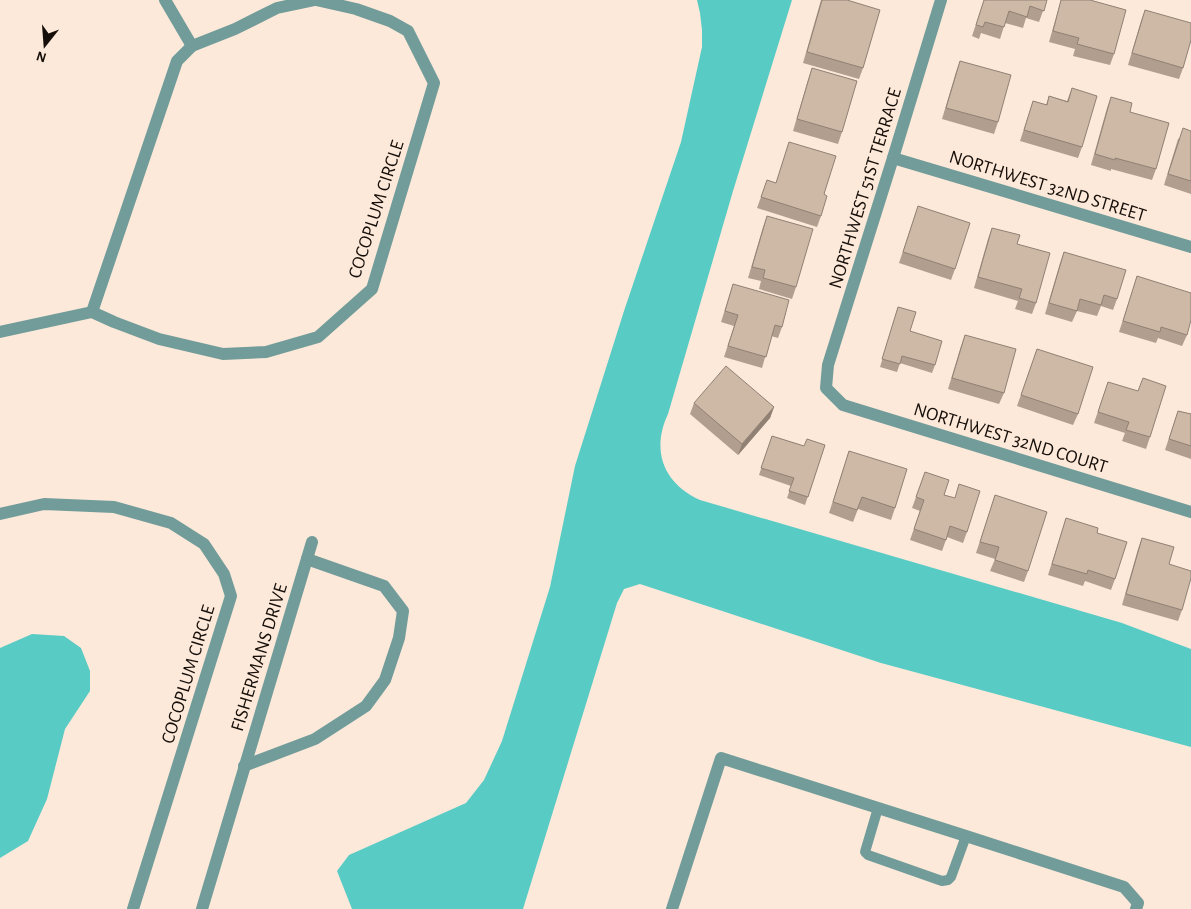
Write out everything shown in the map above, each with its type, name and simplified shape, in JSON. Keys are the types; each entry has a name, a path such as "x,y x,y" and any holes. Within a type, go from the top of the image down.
{"street":[{"path":"165,0 192,46"},
{"name":"COCOPLUM CIRCLE","path":"316,0 356,9 390,21 408,31 434,83 372,289 318,337 266,352 223,354 159,339 92,312 177,60 192,46 235,29 277,8 316,0"},
{"name":"NORTHWEST 51ST TERRACE","path":"826,388 828,365 941,0"},
{"name":"NORTHWEST 32ND STREET","path":"893,158 1191,247"},
{"path":"0,332 92,312"},
{"name":"NORTHWEST 32ND COURT","path":"826,388 843,405 1191,512"},
{"name":"COCOPLUM CIRCLE","path":"0,514 44,504 114,507 171,523 204,544 224,574 231,596 133,909"},
{"name":"FISHERMANS DRIVE","path":"202,909 312,542"},
{"path":"244,766 315,739 366,706 385,680 399,638 403,611 384,586 307,559"},
{"path":"672,909 722,758 1124,887 1138,903 1136,909"}],"lane":[{"path":"878,808 865,852 868,855 942,880 948,880 951,877 966,836"}],"water":[{"path":"697,0 792,0 663,427 661,453 669,475 687,493 700,500 1122,623 1191,649 1191,747 881,663 640,584 624,589 617,603 523,909 352,909 337,871 349,855 466,803 484,780 502,741 550,587 575,466 624,311 681,142 702,47 702,30"},
{"path":"32,634 64,636 81,648 90,671 90,691 65,729 47,799 28,841 0,858 0,648"}],"building":[{"path":"822,0 847,0 880,10 863,68 807,52"},
{"path":"984,0 1047,0 1044,11 1030,6 1027,17 1009,11 1004,27 985,22 983,27 976,25"},
{"path":"1061,0 1090,0 1126,10 1114,54 1077,44 1079,38 1053,31"},
{"path":"1145,10 1191,23 1191,40 1183,68 1132,53"},
{"path":"960,61 1011,75 998,122 946,108"},
{"path":"812,68 857,81 842,132 797,119"},
{"path":"1072,88 1097,96 1082,147 1024,130 1033,101 1047,105 1049,96 1068,102"},
{"path":"1111,97 1132,103 1130,112 1169,123 1156,169 1095,154"},
{"path":"1183,128 1191,131 1191,181 1168,174"},
{"path":"789,142 836,156 824,194 827,196 821,216 761,197 767,180 776,183"},
{"path":"918,206 970,223 955,269 903,252"},
{"path":"767,216 813,229 796,287 763,278 765,270 752,267"},
{"path":"992,228 1020,235 1017,244 1050,253 1036,303 1019,298 1022,289 978,277"},
{"path":"1064,252 1126,270 1117,299 1104,295 1101,305 1080,299 1077,311 1049,303"},
{"path":"1137,276 1191,293 1191,320 1187,335 1161,327 1160,332 1123,321"},
{"path":"733,284 789,300 782,327 775,325 766,357 728,346 738,315 725,311"},
{"path":"898,307 916,312 910,331 942,341 935,365 902,356 900,364 882,359"},
{"path":"965,335 1016,349 1004,393 952,378"},
{"path":"1037,349 1093,367 1078,414 1021,395"},
{"path":"726,366 774,407 742,444 694,403"},
{"path":"1143,378 1166,386 1150,437 1126,430 1129,422 1098,412 1108,382 1138,391"},
{"path":"1178,411 1191,414 1191,446 1169,439"},
{"path":"772,436 804,446 807,439 825,445 808,497 789,491 794,478 761,468"},
{"path":"849,451 907,469 895,508 862,497 857,510 833,502"},
{"path":"925,472 949,480 944,495 955,498 959,484 980,491 967,532 950,526 946,540 914,529 924,500 916,497"},
{"path":"995,495 1047,512 1028,571 995,560 999,547 980,542"},
{"path":"1066,518 1098,528 1097,533 1127,542 1115,579 1088,570 1087,574 1052,564"},
{"path":"1142,538 1174,547 1169,564 1191,571 1191,578 1182,610 1126,594"}]}
